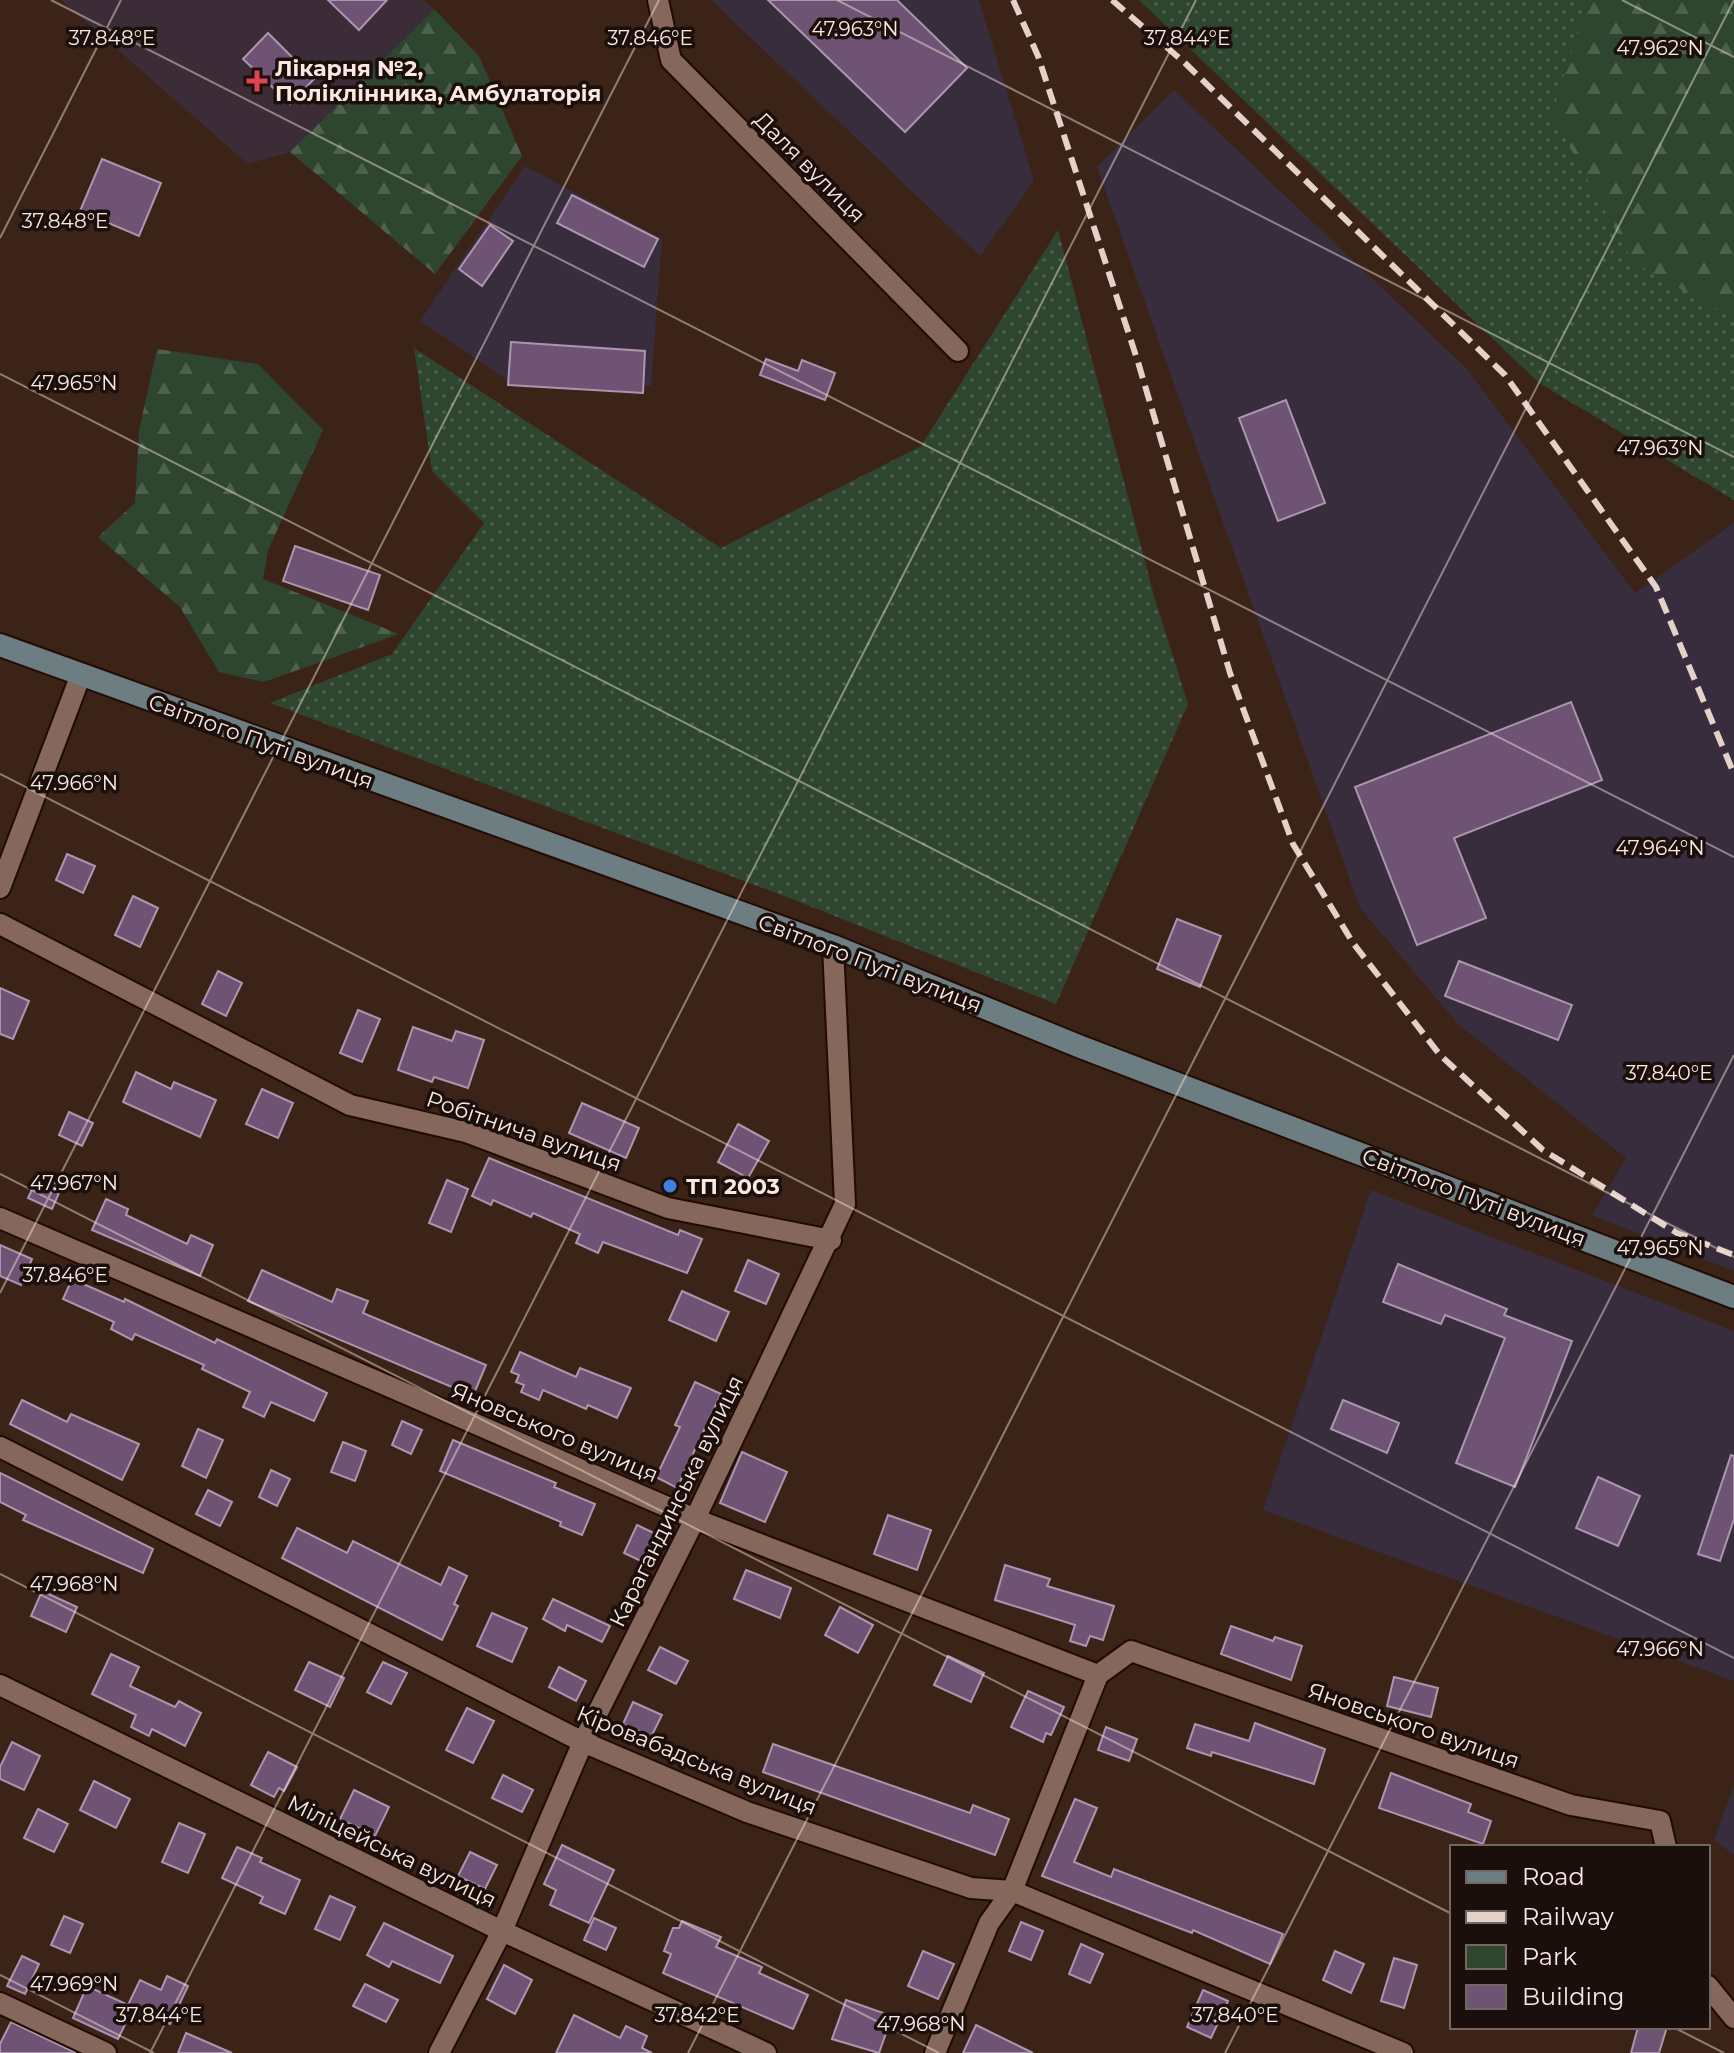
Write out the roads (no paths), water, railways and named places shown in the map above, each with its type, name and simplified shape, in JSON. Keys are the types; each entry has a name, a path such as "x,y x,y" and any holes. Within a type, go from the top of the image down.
{"main road":[{"name":"Світлого Путі вулиця","path":"0,645 80,677 833,946 1081,1047 1734,1297"}],"street":[{"name":"Даля вулиця","path":"658,0 671,60 958,351"},
{"path":"0,888 80,677"},
{"name":"Робітнича вулиця","path":"0,924 350,1105 466,1132 668,1208 831,1240"},
{"name":"Карагандинська вулиця","path":"439,2053 502,1931 583,1742 831,1240 845,1204 833,946"},
{"name":"Яновського вулиця","path":"0,1218 695,1519 1098,1675 1131,1651 1571,1805 1660,1821 1666,1845"},
{"name":"Кіровабадська вулиця","path":"0,1447 583,1742 747,1812 971,1888 1012,1891 1403,2053"},
{"path":"935,2053 989,1923 1012,1891 1098,1675"},
{"name":"Міліцейська вулиця","path":"0,1685 502,1931 766,2053"},
{"path":"1710,1988 1734,2018"},
{"path":"0,2003 106,2053"}],"railway":[{"path":"1013,0 1038,56 1138,362 1230,673 1293,844 1353,943 1440,1055 1543,1150 1677,1233 1734,1255"},
{"path":"1112,0 1186,64 1505,375 1656,587 1734,774"}],"place":[{"name":"Лікарня №2, Поліклінника, Амбулаторія","path":"257,81"},
{"name":"ТП 2003","path":"670,1186"}]}
